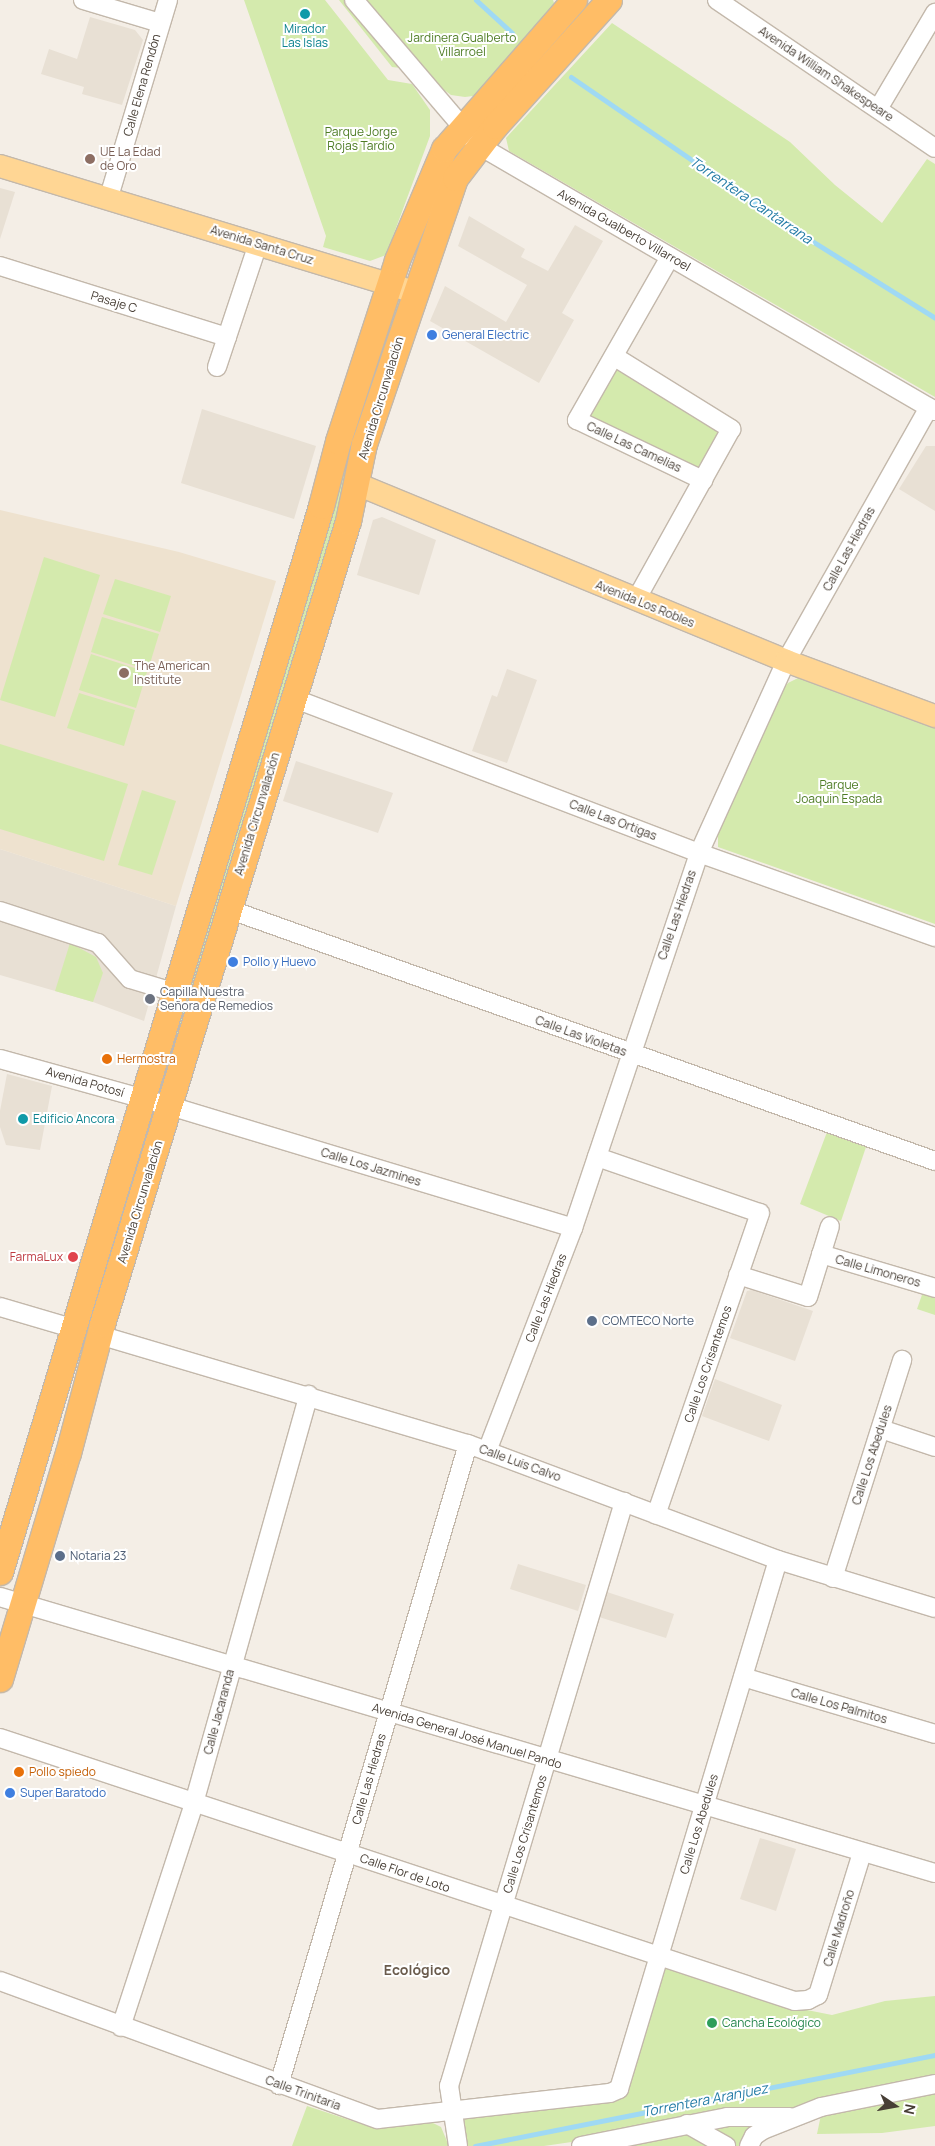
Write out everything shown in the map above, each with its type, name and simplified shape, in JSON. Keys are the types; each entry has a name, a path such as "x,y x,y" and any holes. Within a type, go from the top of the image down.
{"highway":[{"path":"0,1572 140,1098 321,506 338,441 389,283 437,160 462,127 574,0"},
{"name":"Avenida Circunvalación","path":"0,1679 11,1601 99,1335 170,1106 357,484 364,444 455,178 478,145 602,9"}],"main road":[{"name":"Avenida Santa Cruz","path":"0,166 415,292"},
{"name":"Avenida Los Robles","path":"357,484 786,661 935,716"}],"street":[{"path":"83,0 160,23"},
{"name":"Calle Elena Rendón","path":"108,200 168,0"},
{"name":"Avenida Gualberto Villarroel","path":"354,0 478,145 932,409"},
{"path":"574,0 602,9"},
{"name":"Avenida William Shakespeare","path":"717,0 935,148"},
{"path":"878,109 935,13"},
{"path":"217,367 258,244"},
{"name":"Calle Las Camelias","path":"670,257 615,357 577,420 704,480"},
{"name":"Pasaje C","path":"0,266 227,337"},
{"path":"615,357 731,429 636,600"},
{"name":"Calle Las Hiedras","path":"487,1451 573,1228 629,1053 699,853 786,661 932,409"},
{"name":"Calle Las Ortigas","path":"294,698 699,853 935,937"},
{"name":"Calle Las Violetas","path":"228,909 935,1161"},
{"path":"0,911 98,943 130,978 173,992"},
{"name":"Avenida Potosí","path":"0,1059 170,1106"},
{"name":"Calle Los Jazmines","path":"170,1106 573,1228"},
{"name":"Calle Los Crisantemos","path":"597,1157 760,1213 656,1515"},
{"name":"Calle Limoneros","path":"738,1275 808,1297 830,1226"},
{"name":"Calle Limoneros","path":"821,1254 935,1288"},
{"path":"0,1307 72,1328"},
{"name":"Calle Luis Calvo","path":"99,1335 309,1395 468,1444 778,1560 935,1608"},
{"name":"Calle Los Abedules","path":"833,1578 902,1360"},
{"name":"Calle Jacaranda","path":"121,2027 194,1803 231,1666 309,1395"},
{"path":"881,1428 935,1447"},
{"name":"Calle Las Hiedras","path":"279,2085 349,1854 388,1713 468,1444"},
{"name":"Calle Los Crisantemos","path":"458,2146 450,2109 449,2086 624,1502"},
{"name":"Calle Los Abedules","path":"619,2089 706,1806 778,1560"},
{"name":"Avenida General José Manuel Pando","path":"11,1601 935,1873"},
{"name":"Calle Los Palmitos","path":"743,1677 935,1734"},
{"name":"Calle Flor de Loto","path":"0,1738 502,1907 795,2001 811,2000"},
{"name":"Calle Madroño","path":"811,2000 818,1994 822,1984 862,1853"},
{"name":"Calle Trinitaria","path":"0,1982 279,2085 378,2119 450,2109 610,2092 619,2089"},
{"path":"749,2146 754,2136 790,2117 821,2107 935,2084"},
{"path":"581,2146 727,2117 790,2117"},
{"path":"687,2124 726,2146"}],"shaded area":[{"path":"90,17 135,30 143,40 122,105 82,94 84,87 41,74 49,49 77,59"},
{"path":"0,188 15,192 0,239"},
{"path":"469,216 525,249 521,257 548,271 575,225 603,241 562,313 574,320 539,383 430,321 445,286 506,322 527,285 458,246"},
{"path":"202,409 316,446 294,519 181,483"},
{"path":"926,446 935,446 935,511 899,489"},
{"name":"The American Institute","path":"0,510 179,552 276,581 176,906 0,849"},
{"path":"382,517 436,540 419,595 357,575 373,520"},
{"path":"507,669 537,680 507,763 472,751 492,695 497,697"},
{"path":"296,761 393,793 378,833 283,801"},
{"path":"0,849 176,906 144,1021 93,1002 0,975"},
{"name":"Edificio Ancora","path":"7,1074 52,1086 40,1150 6,1145 0,1127 0,1111"},
{"path":"752,1290 813,1311 795,1361 730,1338 747,1291"},
{"path":"715,1379 782,1405 769,1441 702,1416"},
{"path":"518,1564 586,1585 578,1611 510,1589"},
{"path":"607,1592 674,1614 666,1638 599,1617"},
{"path":"760,1838 796,1849 776,1911 740,1899"}],"green space":[{"name":"Parque Jorge Rojas Tardio","path":"244,0 325,0 388,80 412,84 430,110 430,136 386,255 370,261 323,247 326,236"},
{"path":"339,0 346,0 401,68 392,67"},
{"name":"Jardinera Gualberto Villarroel","path":"367,0 553,0 554,3 552,11 482,89 473,96 465,97 451,95 436,84"},
{"path":"612,23 790,142 835,185 882,223 927,159 935,164 935,397 509,151 506,138"},
{"path":"398,297 404,300 169,1075 164,1073 191,986 194,961"},
{"path":"615,367 725,430 701,472 586,415"},
{"path":"44,557 100,575 55,717 0,700"},
{"path":"115,579 171,596 160,632 103,614"},
{"path":"102,617 159,634 148,670 91,652"},
{"path":"91,654 147,672 136,708 79,690"},
{"name":"Parque Joaquin Espada","path":"798,678 810,679 935,728 935,924 718,847 718,832 778,695 788,683"},
{"path":"79,693 135,710 124,746 67,728"},
{"path":"0,744 128,784 104,861 0,829"},
{"path":"142,790 176,801 152,875 118,865"},
{"path":"70,943 96,957 103,973 93,1002 55,991"},
{"path":"827,1132 866,1147 841,1221 800,1204"},
{"path":"923,1292 935,1296 935,1315 917,1309"},
{"path":"667,1967 807,2010 832,2015 885,2001 935,1996 935,2079 770,2113 544,2146 466,2146 464,2117 626,2091 662,1971"},
{"path":"935,2090 935,2126 882,2133 817,2134 821,2115"},
{"path":"307,2106 374,2128 433,2123 441,2127 449,2146 292,2146"},
{"path":"756,2124 745,2146 735,2146 699,2125"},
{"path":"687,2129 718,2146 604,2146"}],"waterway":[{"name":"Torrentera Cantarrana","path":"476,0 512,33"},
{"name":"Torrentera Cantarrana","path":"571,77 788,226 935,318"},
{"name":"Torrentera Aranjuez","path":"475,2146 935,2055"}],"place":[{"name":"Mirador Las Islas","path":"305,14"},
{"name":"UE La Edad de Oro","path":"90,159"},
{"name":"General Electric","path":"432,335"},
{"name":"The American Institute","path":"124,673"},
{"name":"Pollo y Huevo","path":"233,962"},
{"name":"Capilla Nuestra Señora de Remedios","path":"150,999"},
{"name":"Hermostra","path":"107,1059"},
{"name":"Edificio Ancora","path":"23,1119"},
{"name":"FarmaLux","path":"73,1257"},
{"name":"COMTECO Norte","path":"592,1321"},
{"name":"Notaria 23","path":"60,1556"},
{"name":"Pollo spiedo","path":"19,1772"},
{"name":"Super Baratodo","path":"10,1793"},
{"name":"Cancha Ecológico","path":"712,2023"}],"district":[{"name":"Ecológico","path":"417,1970"}]}
